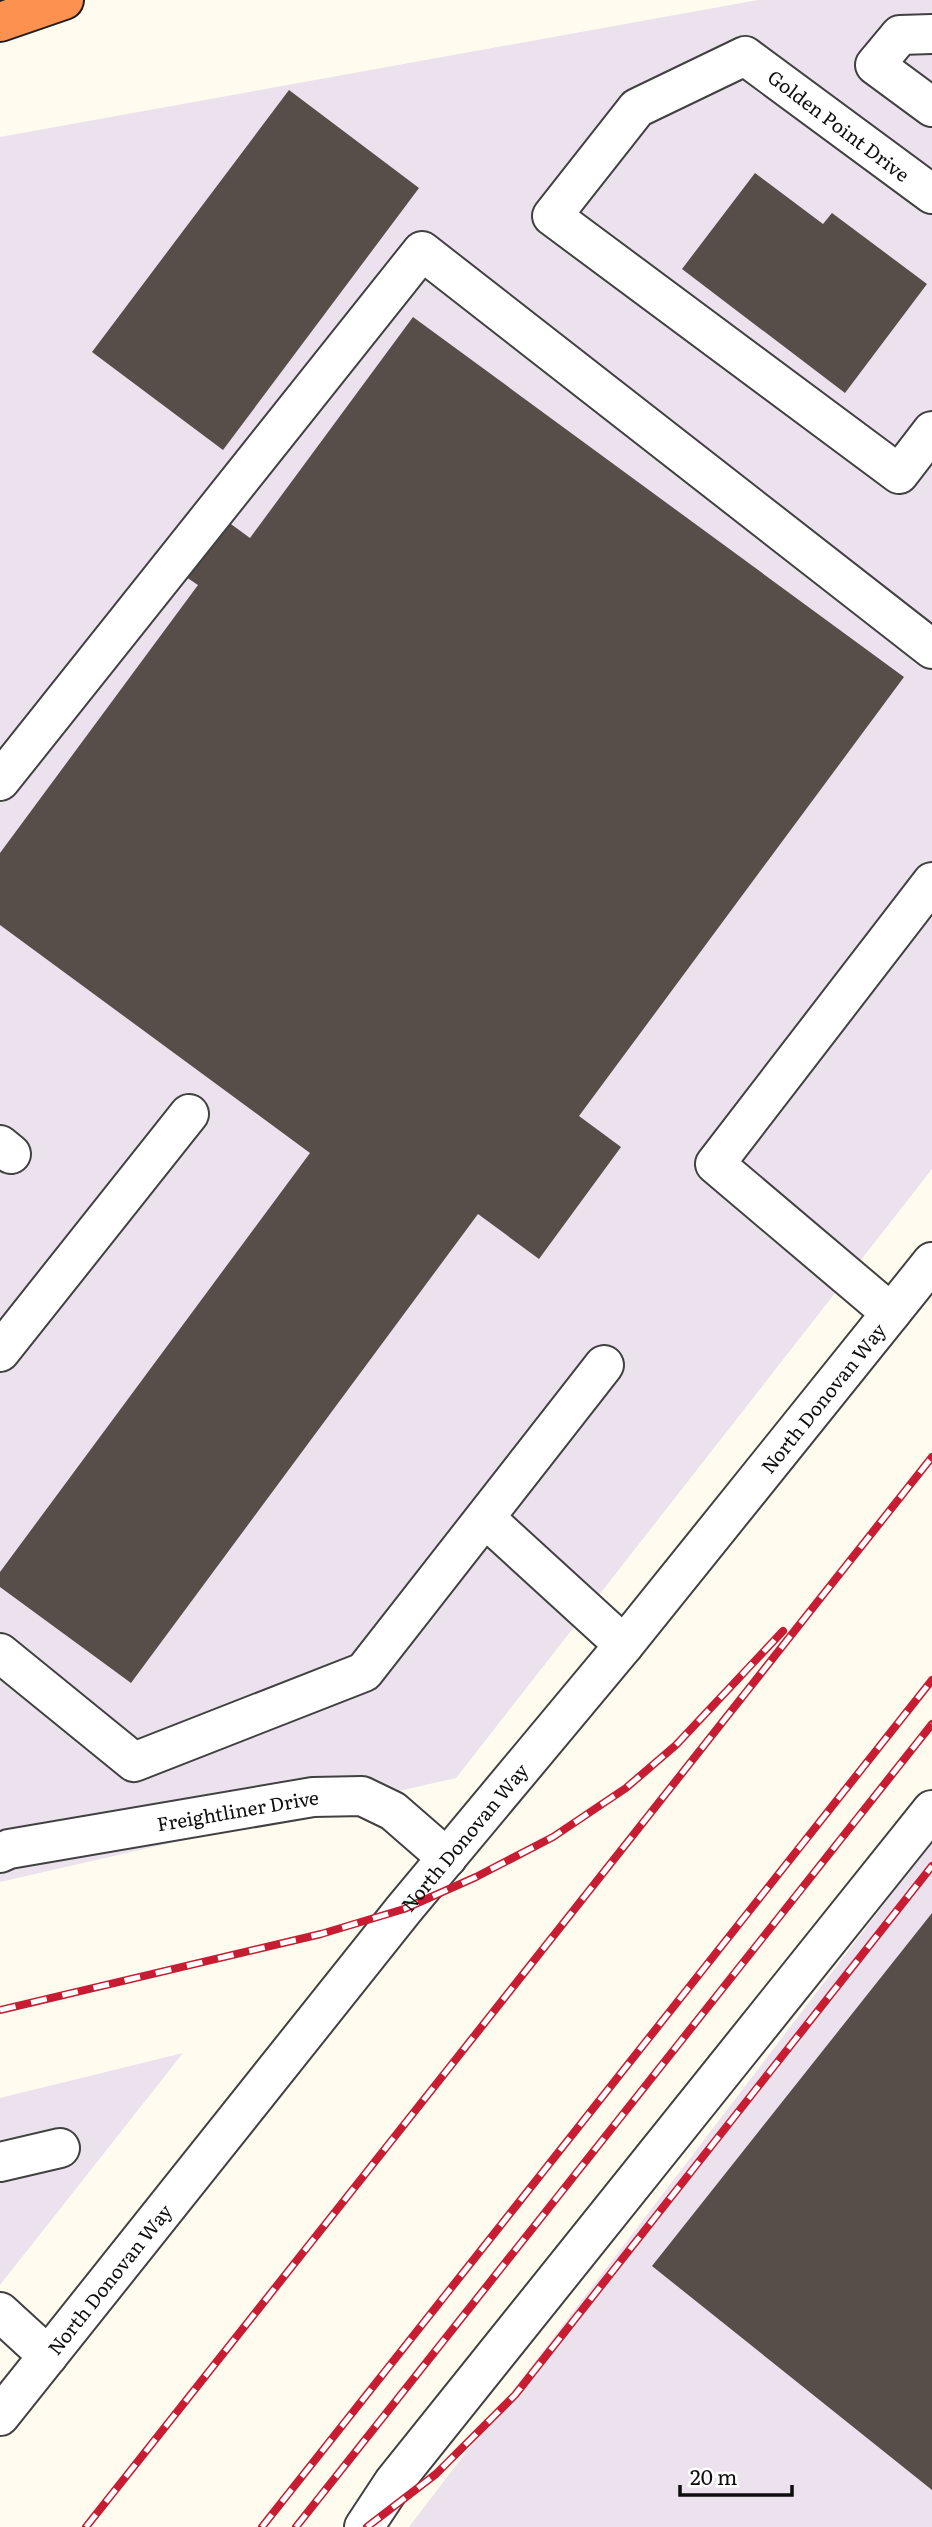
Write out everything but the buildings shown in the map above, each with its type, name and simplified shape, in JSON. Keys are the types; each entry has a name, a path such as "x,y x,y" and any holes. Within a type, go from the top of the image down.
{"highway":[{"path":"0,22 64,0"}],"street":[{"path":"932,34 900,35 876,65 932,107"},
{"name":"Golden Point Drive","path":"932,194 745,56 637,108 552,216 899,474 932,431"},
{"path":"0,781 422,251 932,649"},
{"path":"891,1313 715,1164 932,882"},
{"path":"0,1352 188,1114"},
{"name":"North Donovan Way","path":"0,2416 447,1858 624,1645 932,1262"},
{"path":"0,1653 134,1762 364,1672 604,1365"},
{"path":"485,1518 624,1645"},
{"name":"Freightliner Drive","path":"3,1844 313,1797 362,1796 393,1811 447,1858"},
{"path":"363,2527 393,2483 932,1810"},
{"path":"0,2162 60,2148"},
{"path":"0,2312 48,2356"}],"shaded area":[{"path":"758,0 932,0 932,1169 456,1778 0,1882 0,137"},
{"path":"932,1841 932,2527 409,2527"},
{"path":"183,2053 0,2285 0,2098"}],"railway":[{"path":"86,2527 932,1457"},
{"path":"0,2010 321,1934 404,1909 476,1877 553,1837 626,1788 676,1745 783,1631"},
{"path":"262,2527 932,1680"},
{"path":"296,2527 932,1724"},
{"path":"367,2527 436,2474 515,2395 932,1866"}]}
